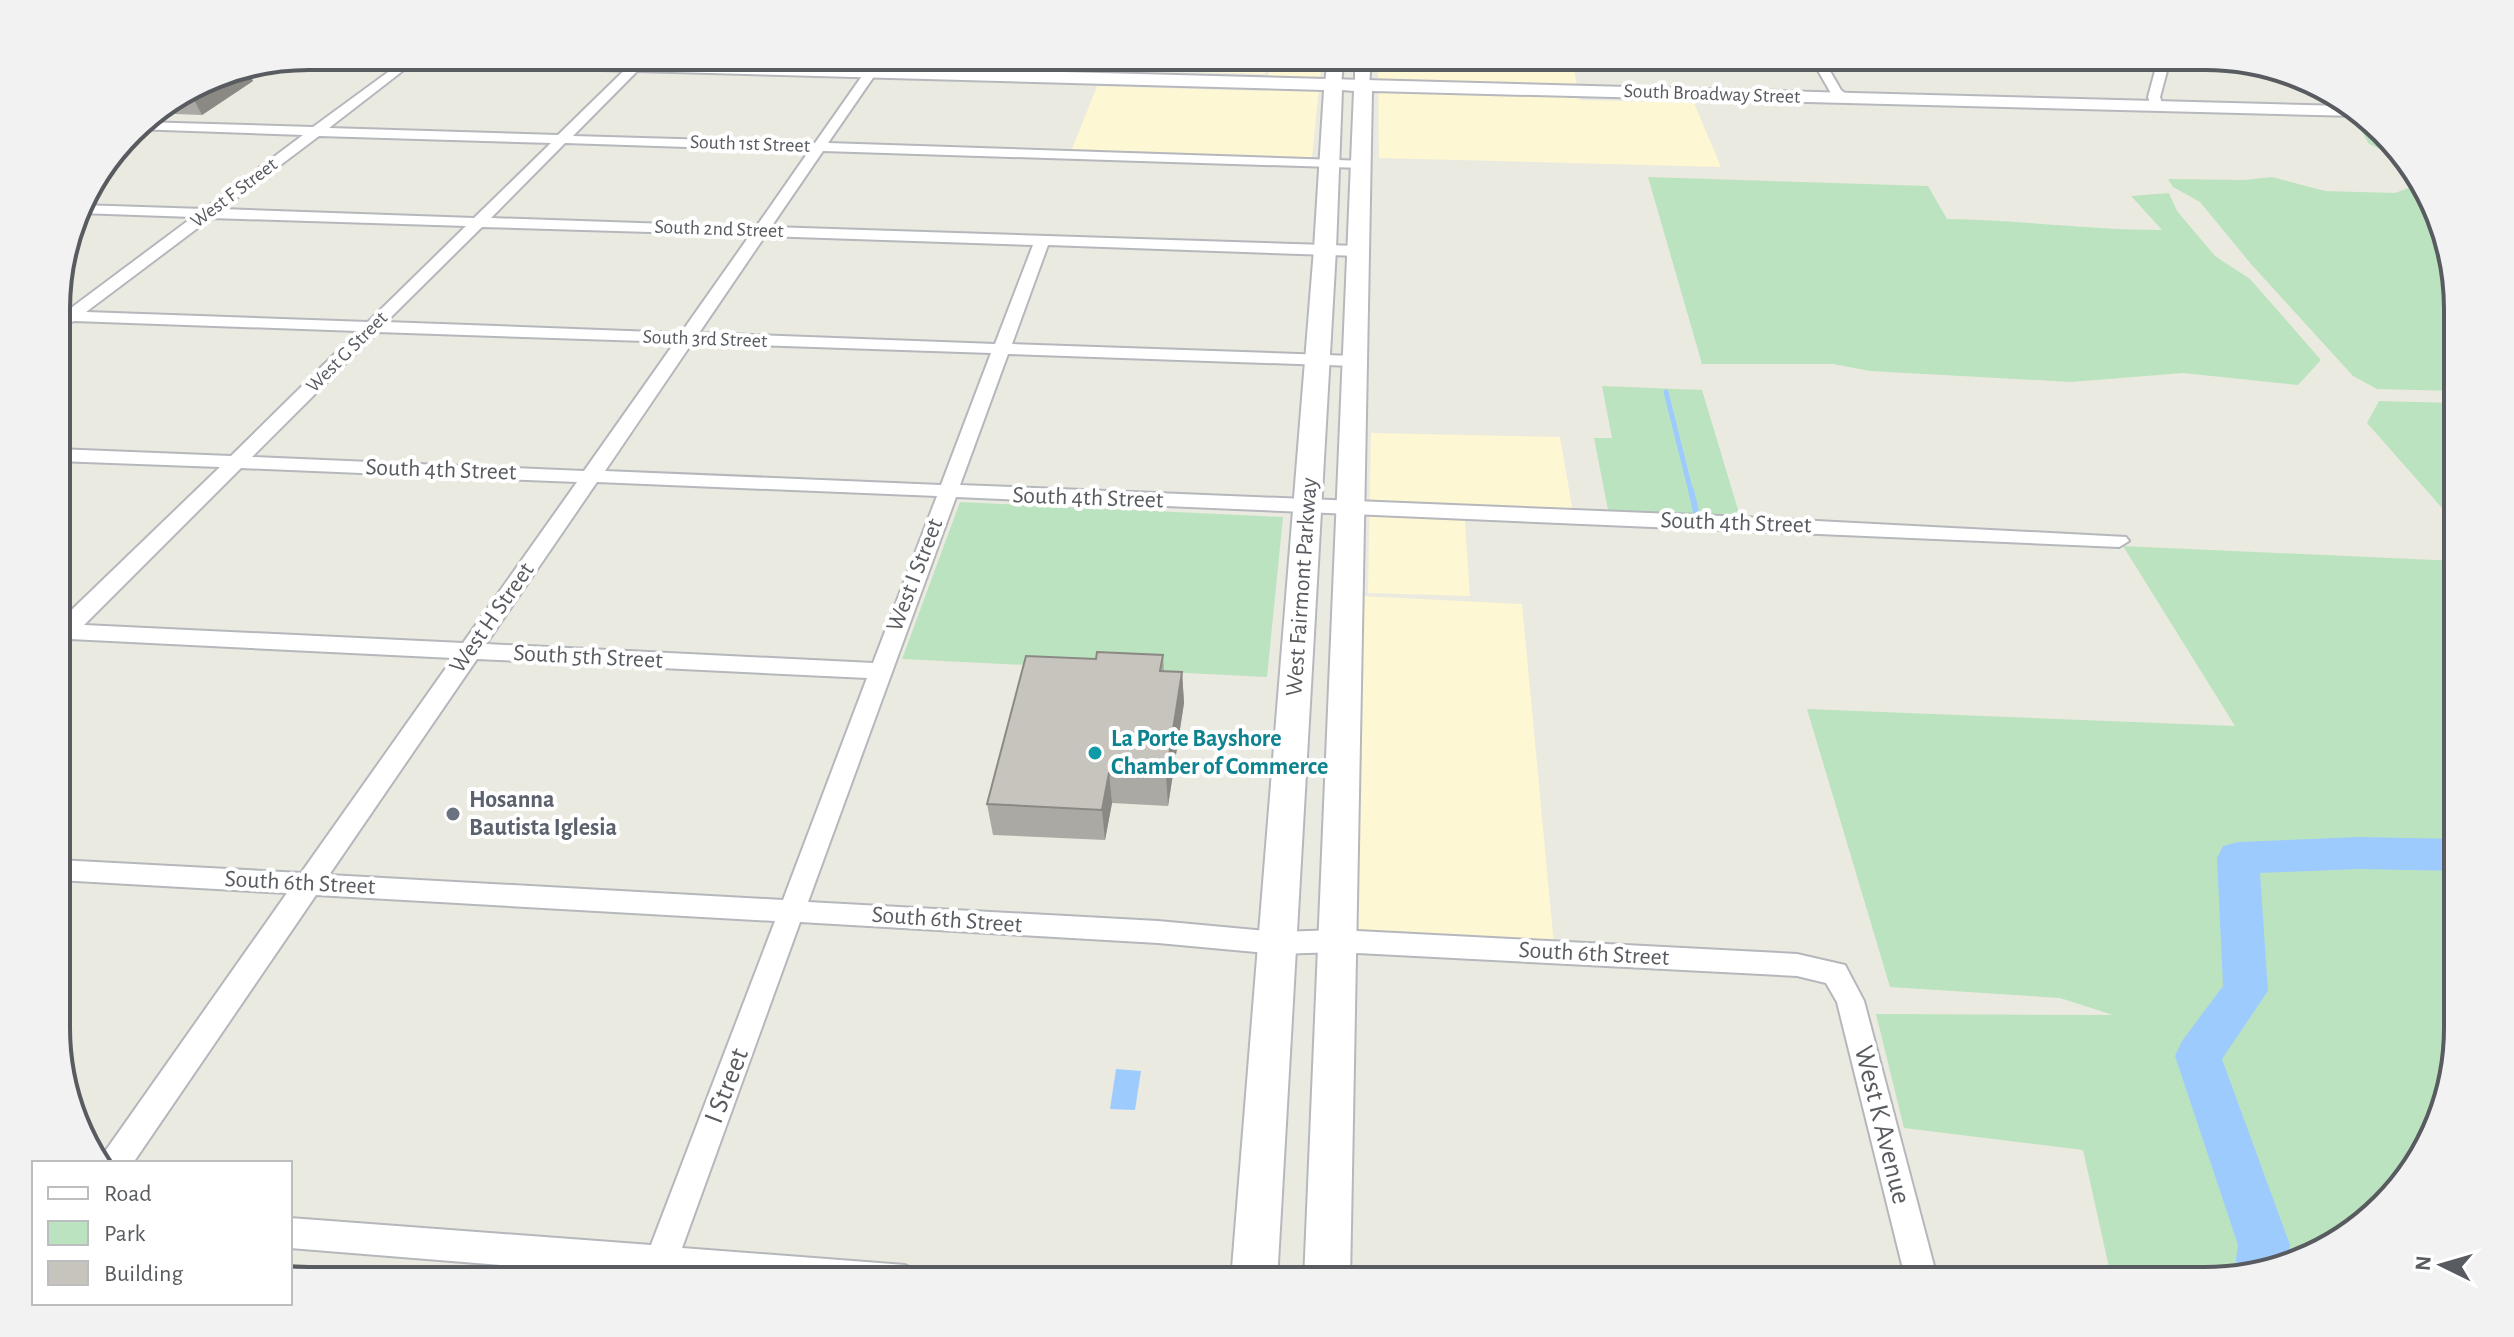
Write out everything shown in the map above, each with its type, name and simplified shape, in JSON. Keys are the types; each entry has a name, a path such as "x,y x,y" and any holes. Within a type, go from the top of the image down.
{"main road":[{"name":"South Broadway Street","path":"1131,70 1344,75 1844,97 2340,112"},
{"name":"West Fairmont Parkway","path":"1255,1267 1331,124 1344,75"},
{"name":"West Fairmont Parkway","path":"1327,1266 1362,164 1362,125 1344,75"},
{"path":"1331,124 1362,125"},
{"path":"1295,691 1345,692"}],"street":[{"name":"West F Street","path":"71,311 208,213 397,70"},
{"name":"West G Street","path":"71,624 632,70"},
{"name":"West H Street","path":"116,1161 872,70"},
{"path":"1824,70 1836,92 1844,97"},
{"path":"2157,106 2154,97 2161,70"},
{"name":"South 1st Street","path":"155,127 1362,164"},
{"name":"South 2nd Street","path":"92,209 1358,251"},
{"name":"West I Street","path":"793,911 879,671 1042,240"},
{"name":"South 3rd Street","path":"71,316 1354,361"},
{"name":"South 4th Street","path":"71,456 2119,541"},
{"name":"South 5th Street","path":"71,634 879,671"},
{"name":"South 6th Street","path":"70,871 1158,932 1278,943 1338,941 1797,965 1835,973"},
{"name":"I Street","path":"661,1261 793,911"},
{"name":"West K Avenue","path":"1835,973 1850,1001 1918,1266"},
{"path":"292,1233 732,1267"}],"shaded area":[{"path":"1129,70 1266,70 1265,74"},
{"path":"1269,70 1321,70 1312,158 1072,149 1097,86 1266,91"},
{"path":"1378,70 1574,70 1580,100 1694,103 1721,167 1379,158"},
{"path":"1371,433 1560,437 1573,513 1464,507 1470,596 1368,593"},
{"path":"1359,596 1522,604 1554,945 1348,933"}],"green space":[{"path":"2358,126 2384,151 2369,144"},
{"path":"1648,177 1928,186 1947,219 2135,230 2162,230 2131,196 2169,193 2177,211 2215,256 2250,279 2321,360 2298,385 2183,373 2071,382 1870,371 1833,364 1702,364"},
{"path":"2272,177 2325,191 2395,193 2410,187 2436,247 2444,309 2444,391 2377,389 2353,376 2251,264 2200,202 2173,187 2168,179 2244,180"},
{"path":"1602,386 1702,390 1739,513 1734,518 1615,513 1608,510 1594,438 1612,438"},
{"path":"2379,401 2444,403 2444,510 2367,423"},
{"path":"960,502 1283,517 1267,677 902,659"},
{"path":"2123,546 2444,560 2444,1028 2439,1074 2431,1105 2404,1161 2362,1208 2338,1227 2282,1254 2251,1262 2220,1266 2109,1266 2083,1150 1904,1128 1876,1014 2113,1015 2060,998 1890,987 1807,709 2235,726"}],"water":[{"path":"1116,1069 1141,1071 1135,1110 1110,1109"}],"building":[{"name":"La Porte Bayshore Chamber of Commerce","path":"1097,652 1163,655 1160,671 1182,672 1166,775 1109,773 1102,810 987,804 1026,656 1096,659"}],"waterway":[{"path":"1666,392 1691,492"},
{"path":"1691,490 1696,512"},
{"path":"2262,1259 2264,1245 2198,1056 2246,991 2238,858 2359,853 2444,855"}],"place":[{"name":"La Porte Bayshore Chamber of Commerce","path":"1095,753"},
{"name":"Hosanna Bautista Iglesia","path":"453,814"}]}
